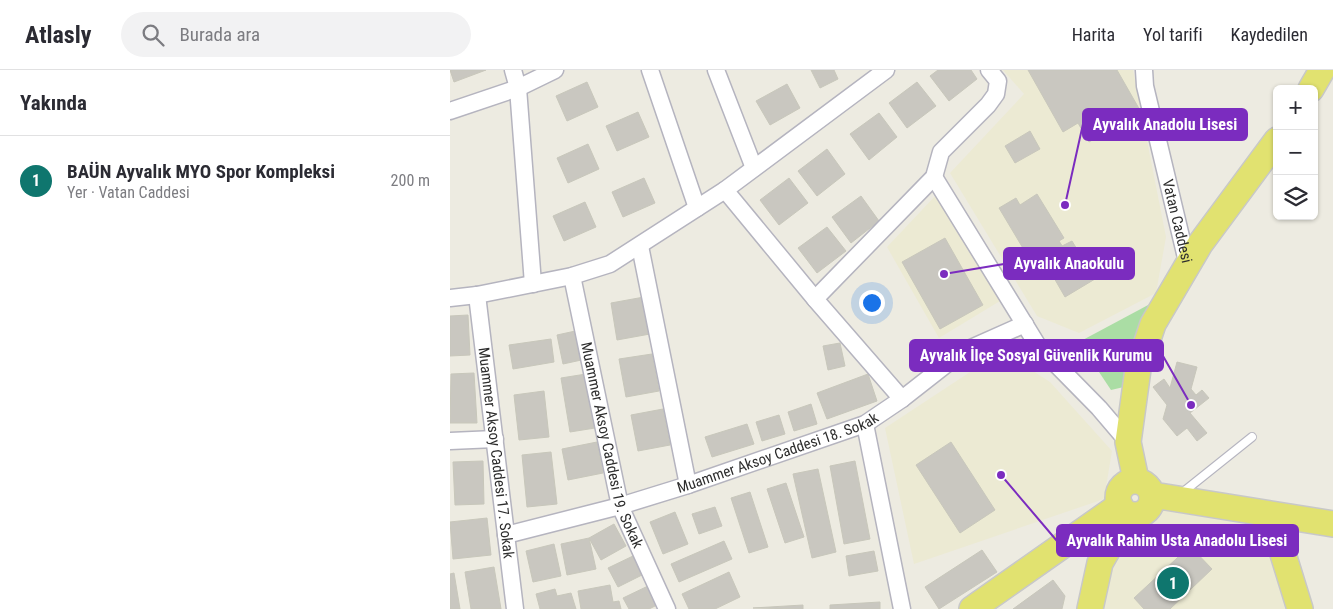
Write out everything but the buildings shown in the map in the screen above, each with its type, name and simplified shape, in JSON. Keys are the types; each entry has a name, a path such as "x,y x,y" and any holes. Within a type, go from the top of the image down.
{"main road":[{"path":"1313,85 1322,70"},
{"path":"1188,266 1200,244 1273,145"},
{"name":"Vatan Caddesi","path":"1154,492 1128,442 1138,369 1153,324 1188,266"},
{"path":"972,609 1124,510 1140,514 1146,512 1150,507 1154,492 1271,515 1333,524"},
{"path":"1090,609 1100,562 1124,510"},
{"path":"1271,515 1300,609"}],"street":[{"path":"513,70 518,88 533,284"},
{"path":"450,111 518,88 555,70"},
{"path":"650,70 697,208"},
{"path":"716,70 754,168"},
{"path":"450,298 477,295 572,276 610,264 724,190 886,70"},
{"path":"815,299 934,177 941,152 988,106 996,94 998,81 989,70"},
{"name":"Vatan Caddesi","path":"1144,70 1145,86 1188,266"},
{"path":"934,177 1038,346 1099,408 1128,442"},
{"path":"724,190 902,399"},
{"path":"640,246 688,485"},
{"name":"Muammer Aksoy Caddesi 19. Sokak","path":"572,276 620,506 667,609"},
{"name":"Muammer Aksoy Caddesi 17. Sokak","path":"477,295 515,609"},
{"name":"Muammer Aksoy Caddesi 18. Sokak","path":"506,535 620,506 688,485 865,424 902,399 962,352 1025,324"},
{"path":"865,424 902,609"},
{"path":"450,442 495,439"}],"lane":[{"path":"1154,492 1252,437"}],"shaded area":[{"path":"1003,70 1133,70 1166,237 1156,293 1079,333 1037,316 950,173 1024,94"},
{"path":"938,193 1000,301 939,338 887,247"},
{"path":"1002,351 1050,382 1112,451 1104,499 914,564 885,428"},
{"path":"1174,499 1271,515 1300,609 1090,609 1119,540"}],"green space":[{"path":"1150,304 1128,386 1111,390 1079,342"}],"place":[{"name":"Ayvalık Anadolu Lisesi","path":"1065,205"},
{"name":"Ayvalık Anaokulu","path":"944,274"},
{"name":"Ayvalık İlçe Sosyal Güvenlik Kurumu","path":"1191,405"},
{"name":"Ayvalık Rahim Usta Anadolu Lisesi","path":"1001,475"},
{"name":"BAÜN Ayvalık MYO Spor Kompleksi","path":"1173,583"}]}
